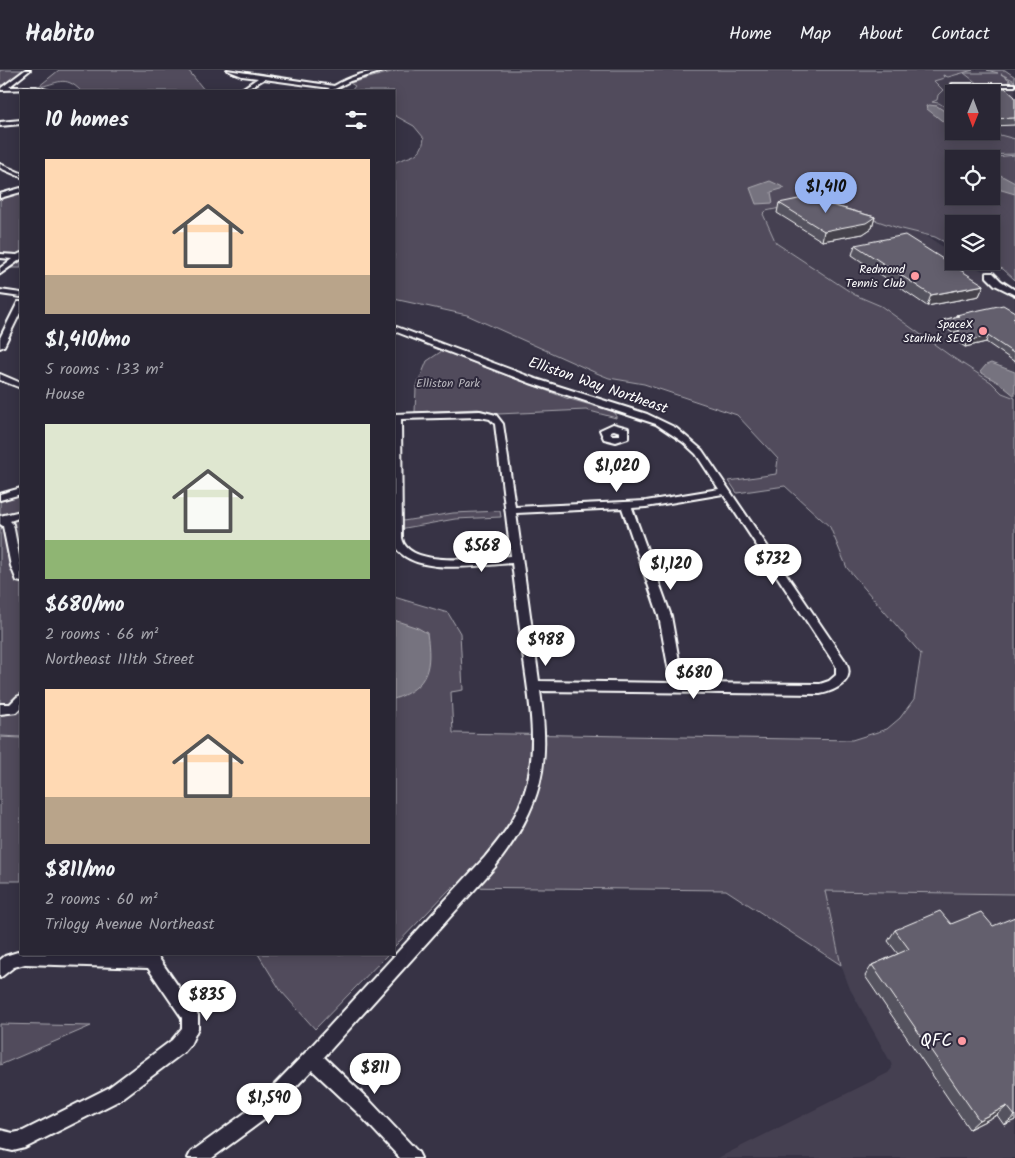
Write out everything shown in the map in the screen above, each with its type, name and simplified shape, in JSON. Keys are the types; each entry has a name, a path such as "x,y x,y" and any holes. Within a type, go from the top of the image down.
{"street":[{"path":"2,90 28,70"},
{"path":"224,71 330,89 348,80 385,70"},
{"path":"242,90 262,78"},
{"path":"1000,85 1015,85"},
{"path":"2,90 38,88 45,90"},
{"path":"0,124 20,122"},
{"path":"0,170 20,165"},
{"path":"0,166 20,174"},
{"path":"0,196 20,190"},
{"path":"0,256 20,256"},
{"path":"0,272 20,256"},
{"path":"990,275 998,283 1015,293"},
{"path":"0,292 20,295"},
{"path":"0,346 20,306"},
{"name":"Elliston Way Northeast","path":"395,328 580,397 635,413 664,424 694,446 842,666 843,673 840,680 834,686 820,689 678,686"},
{"path":"395,338 404,332"},
{"path":"0,377 20,386"},
{"path":"620,427 635,413"},
{"path":"197,1158 258,1113 312,1058 471,885 507,840 525,810 533,787 537,764 539,726 536,686 516,559 499,424 493,417 480,414 396,417 395,487 399,545 402,549 419,559 437,563 516,559"},
{"path":"0,497 20,492"},
{"path":"511,510 626,505 725,492"},
{"path":"536,686 678,686 661,601 626,505"},
{"path":"0,520 20,514"},
{"path":"0,520 8,524 16,566 20,576"},
{"path":"0,709 19,706"},
{"path":"0,970 10,962 25,958 146,960 153,962 158,968 190,1015 192,1022 190,1030 178,1046 114,1094 25,1139 12,1142 0,1139"},
{"path":"312,1058 365,1108 412,1158"}],"shaded area":[{"path":"920,70 999,70 1015,75 1015,139 1000,135 1000,85 945,85 945,107 930,97"},
{"path":"926,106 937,106 945,112 945,123 927,109"},
{"path":"1000,175 1015,183 1015,194 1000,190"},
{"path":"770,181 785,188 771,192 773,203 756,204 750,188"},
{"path":"817,200 925,235 945,248 945,270 981,270 1015,293 1015,398 1002,393 991,382 952,357 881,306 855,295 776,243 763,214 764,212"},
{"path":"991,363 1015,372 1015,396 999,383 980,372 986,365"},
{"path":"395,620 427,633 429,656 426,674 415,688 395,699"},
{"path":"824,891 1015,894 1015,1158 718,1158 888,1073 892,1068 850,989 841,965"}],"green space":[{"path":"0,70 28,70 0,92"},
{"path":"59,70 188,70 204,90 80,90 65,81 38,87"},
{"path":"399,70 973,70 948,77 943,75 944,78 934,81 943,90 938,95 937,100 932,102 939,103 945,107 945,112 937,106 926,107 945,123 945,140 1000,140 1000,135 1015,139 1015,154 1000,154 1000,150 945,150 945,205 1000,205 1000,157 1015,155 1015,280 1000,268 1000,215 945,215 945,242 935,237 898,228 817,200 766,211 763,214 776,243 855,295 881,306 952,357 991,382 1002,393 1015,398 1015,894 825,891 841,965 726,890 452,887 395,946 395,597 448,613 460,633 463,690 451,692 453,733 852,740 887,729 900,718 914,699 921,654 847,568 830,527 785,486 737,493 729,481 776,474 778,459 737,415 644,384 609,378 467,315 395,299 395,163 418,153 424,138 414,126 395,116 395,90 352,90 355,86 350,83"},
{"path":"987,70 1005,70 1015,77 1015,81 1015,84 978,84 964,73 998,73"},
{"path":"20,190 20,268 6,268 18,258 0,256 0,196"},
{"name":"Elliston Park","path":"442,351 566,398 612,411 616,414 616,418 586,410 498,414 478,409 415,412 416,388 427,361"},
{"path":"20,491 20,737 0,736 0,497"},
{"path":"500,511 501,517 455,519 395,530 395,523 397,522 453,513"},
{"path":"0,737 20,738 20,881 0,881"},
{"path":"259,955 387,955 315,1029 281,991"},
{"path":"0,1024 91,1026 0,1065"}],"building":[{"path":"1000,88 1005,88 1015,97 1015,118 1000,119"},
{"path":"813,196 824,203 875,217 866,223 824,231 779,203"},
{"path":"905,235 945,260 945,270 960,270 984,285 931,295 855,245"},
{"name":"SpaceX Starlink SE08","path":"1003,305 1015,312 1015,318 1013,318 1015,319 1015,354 988,336 967,341 954,332 960,331 943,320 959,316 956,315"},
{"name":"QFC","path":"940,911 951,924 981,912 993,926 1015,917 1015,1116 1007,1106 979,1120 872,965 909,949 895,930"}],"place":[{"name":"Redmond Tennis Club","path":"915,276"},
{"name":"SpaceX Starlink SE08","path":"983,331"},
{"name":"QFC","path":"962,1041"}]}
